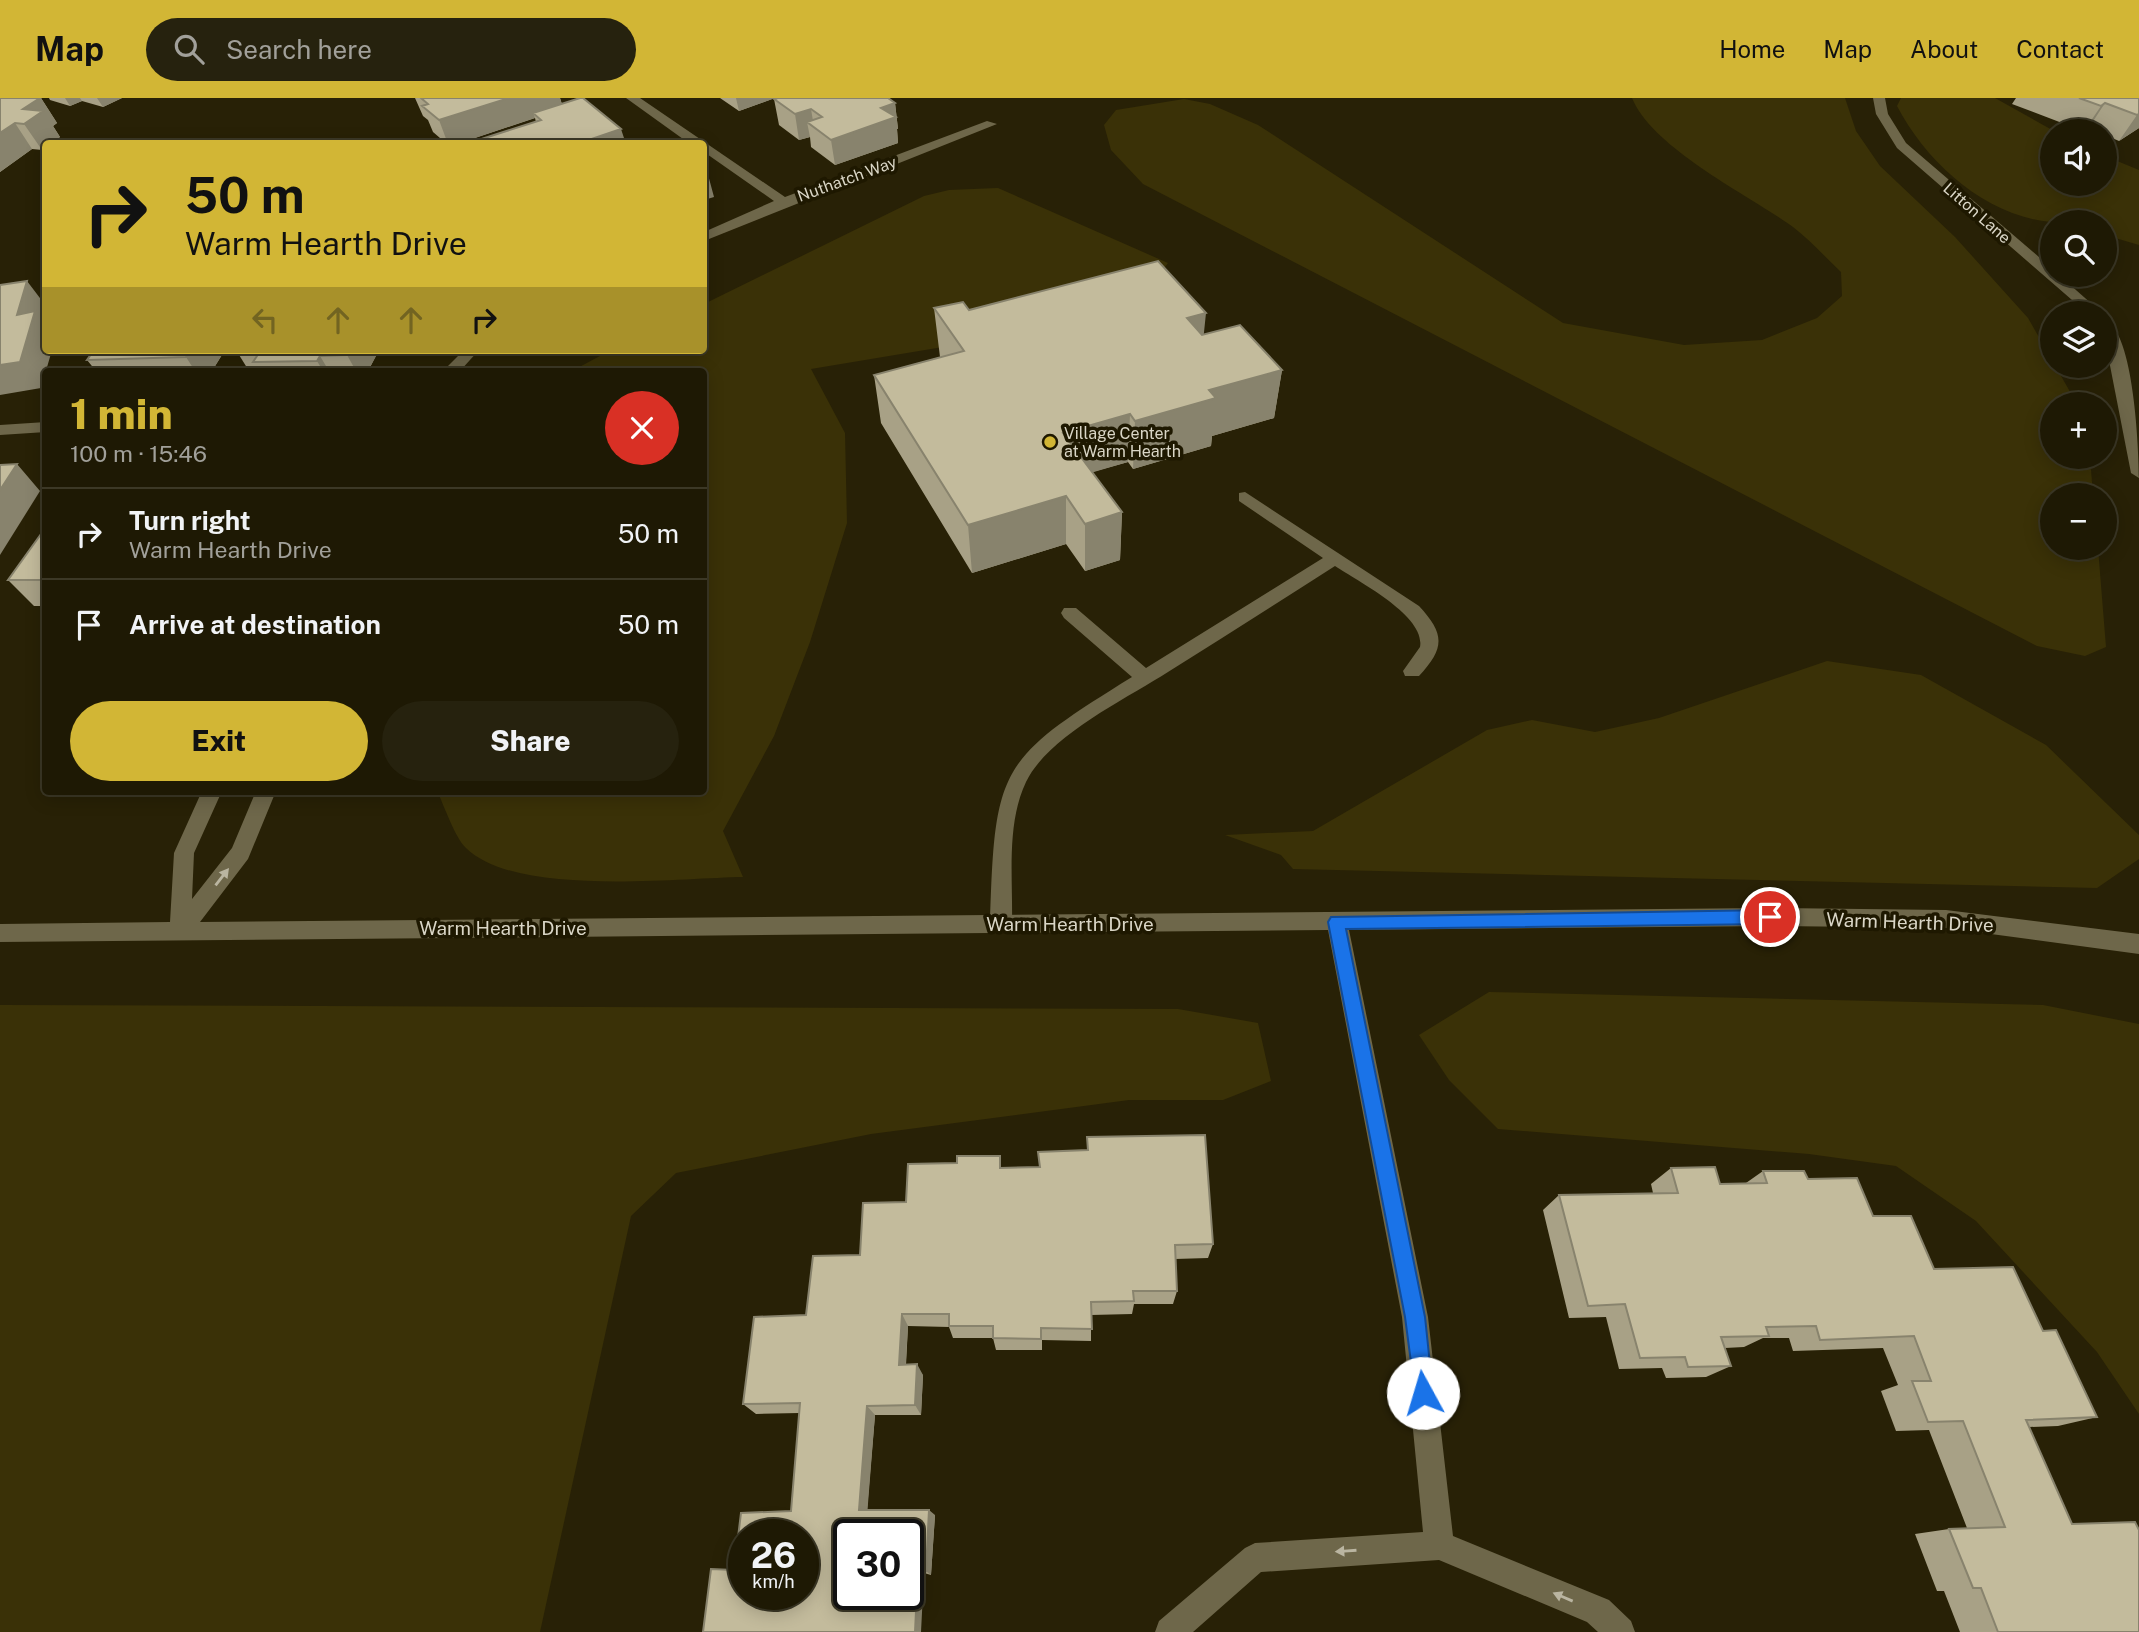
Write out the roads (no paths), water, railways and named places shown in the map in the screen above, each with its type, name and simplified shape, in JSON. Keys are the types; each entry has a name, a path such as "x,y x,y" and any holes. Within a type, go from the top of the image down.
{"street":[{"path":"632,98 693,140"},
{"name":"Litton Lane","path":"1879,98 1882,114 1901,145 2081,301"},
{"name":"Nuthatch Way","path":"707,236 784,202 991,124"},
{"path":"707,149 784,202"},
{"path":"2117,351 2135,421 2139,473"},
{"path":"454,368 468,354"},
{"path":"0,429 42,427"},
{"path":"1245,496 1413,610 1427,625 1432,639 1430,651 1412,671"},
{"path":"1001,924 1004,841 1010,797 1018,776 1041,748 1145,678 1335,558"},
{"path":"1070,612 1145,678"},
{"path":"180,931 184,853 210,795"},
{"path":"180,931 241,853 264,795"},
{"name":"Warm Hearth Drive","path":"0,933 1770,917 1946,919 2139,944"},
{"path":"1336,922 1415,1317 1439,1545"},
{"path":"1170,1632 1255,1558 1439,1545 1598,1611 1620,1632"}],"place":[{"name":"Village Center at Warm Hearth","path":"1050,442"}]}
